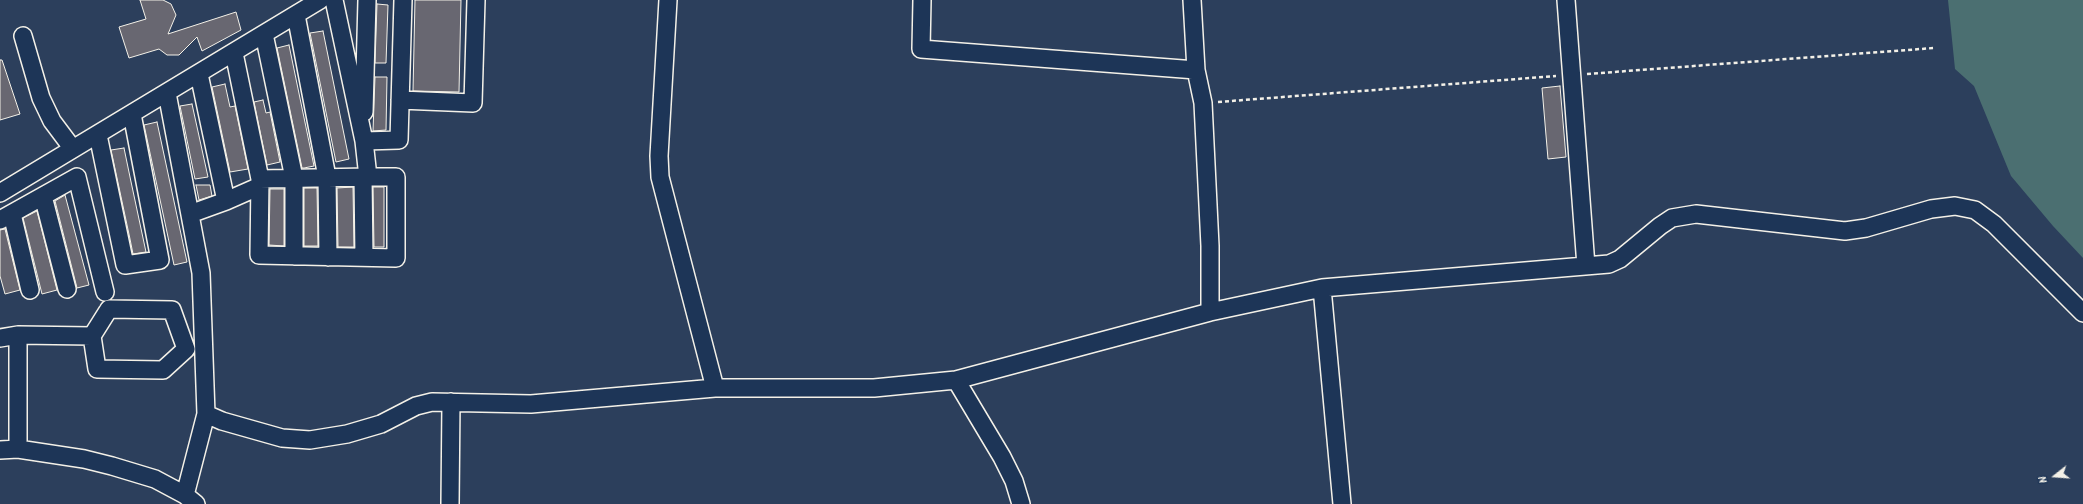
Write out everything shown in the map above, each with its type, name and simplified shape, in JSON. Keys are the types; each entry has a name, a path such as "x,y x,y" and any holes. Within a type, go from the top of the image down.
{"street":[{"path":"0,193 320,0"},
{"path":"334,0 364,140"},
{"path":"364,258 366,177 364,140 367,0"},
{"path":"364,140 399,140 404,0"},
{"path":"400,100 473,103 476,0"},
{"path":"668,0 659,156 660,177 715,388"},
{"path":"922,0 921,49 1196,70"},
{"path":"1192,0 1196,70 1203,103 1210,246 1210,312"},
{"path":"1566,0 1586,266"},
{"path":"296,15 327,178 328,257"},
{"path":"264,34 294,178 294,256"},
{"path":"23,36 41,98 52,121 73,149"},
{"path":"190,214 226,201 260,182 294,178 396,177 396,258 259,255 260,182 234,53"},
{"path":"199,74 226,201"},
{"path":"0,450 18,449 84,459 112,466 155,479 190,499 206,414 201,273 167,93"},
{"path":"98,135 125,265 160,260 132,114"},
{"path":"30,290 6,217 76,177 105,292"},
{"path":"43,196 67,290"},
{"path":"206,414 222,421 282,438 310,440 347,434 381,424 421,404 432,402 531,404 715,388 874,388 956,380 1210,312 1322,288 1609,264 1620,259 1672,218 1696,214 1845,231 1866,228 1931,209 1955,206 1975,210 1994,224 2083,313"},
{"path":"1322,288 1342,504"},
{"path":"109,309 172,310 186,348 163,370 97,369 92,336 109,309"},
{"path":"18,335 18,449"},
{"path":"0,338 18,335 92,336"},
{"path":"956,380 1008,469 1014,481 1021,504"},
{"path":"450,504 451,402"}],"green space":[{"path":"1948,0 2083,0 2083,258 2053,226 2011,176 1974,86 1955,69"}],"building":[{"path":"140,0 163,0 171,4 176,15 168,34 236,12 241,30 202,51 197,37 179,55 167,55 159,49 129,58 119,27 146,19"},
{"path":"415,0 461,0 459,92 413,91"},
{"path":"377,4 388,5 386,63 375,63"},
{"path":"323,31 349,159 336,162 310,33"},
{"path":"289,45 314,166 304,168 302,168 277,48"},
{"path":"0,60 2,60 20,114 0,120"},
{"path":"375,77 387,77 386,130 373,131"},
{"path":"225,84 230,107 235,106 248,169 230,172 212,87"},
{"path":"1560,86 1566,157 1548,159 1542,88"},
{"path":"263,100 266,113 270,112 280,162 267,165 254,102"},
{"path":"192,104 208,177 195,179 180,106"},
{"path":"157,122 187,262 174,265 144,125"},
{"path":"124,148 146,252 133,254 111,150"},
{"path":"196,185 210,185 212,196 199,200"},
{"path":"353,187 354,247 338,247 337,188"},
{"path":"373,187 384,187 384,247 374,247"},
{"path":"304,188 317,188 318,246 304,246"},
{"path":"270,189 284,189 284,246 269,245"},
{"path":"65,195 89,285 77,288 55,201"},
{"path":"37,211 57,290 42,294 23,218"},
{"path":"5,229 20,290 5,294 0,276 0,230"}]}
